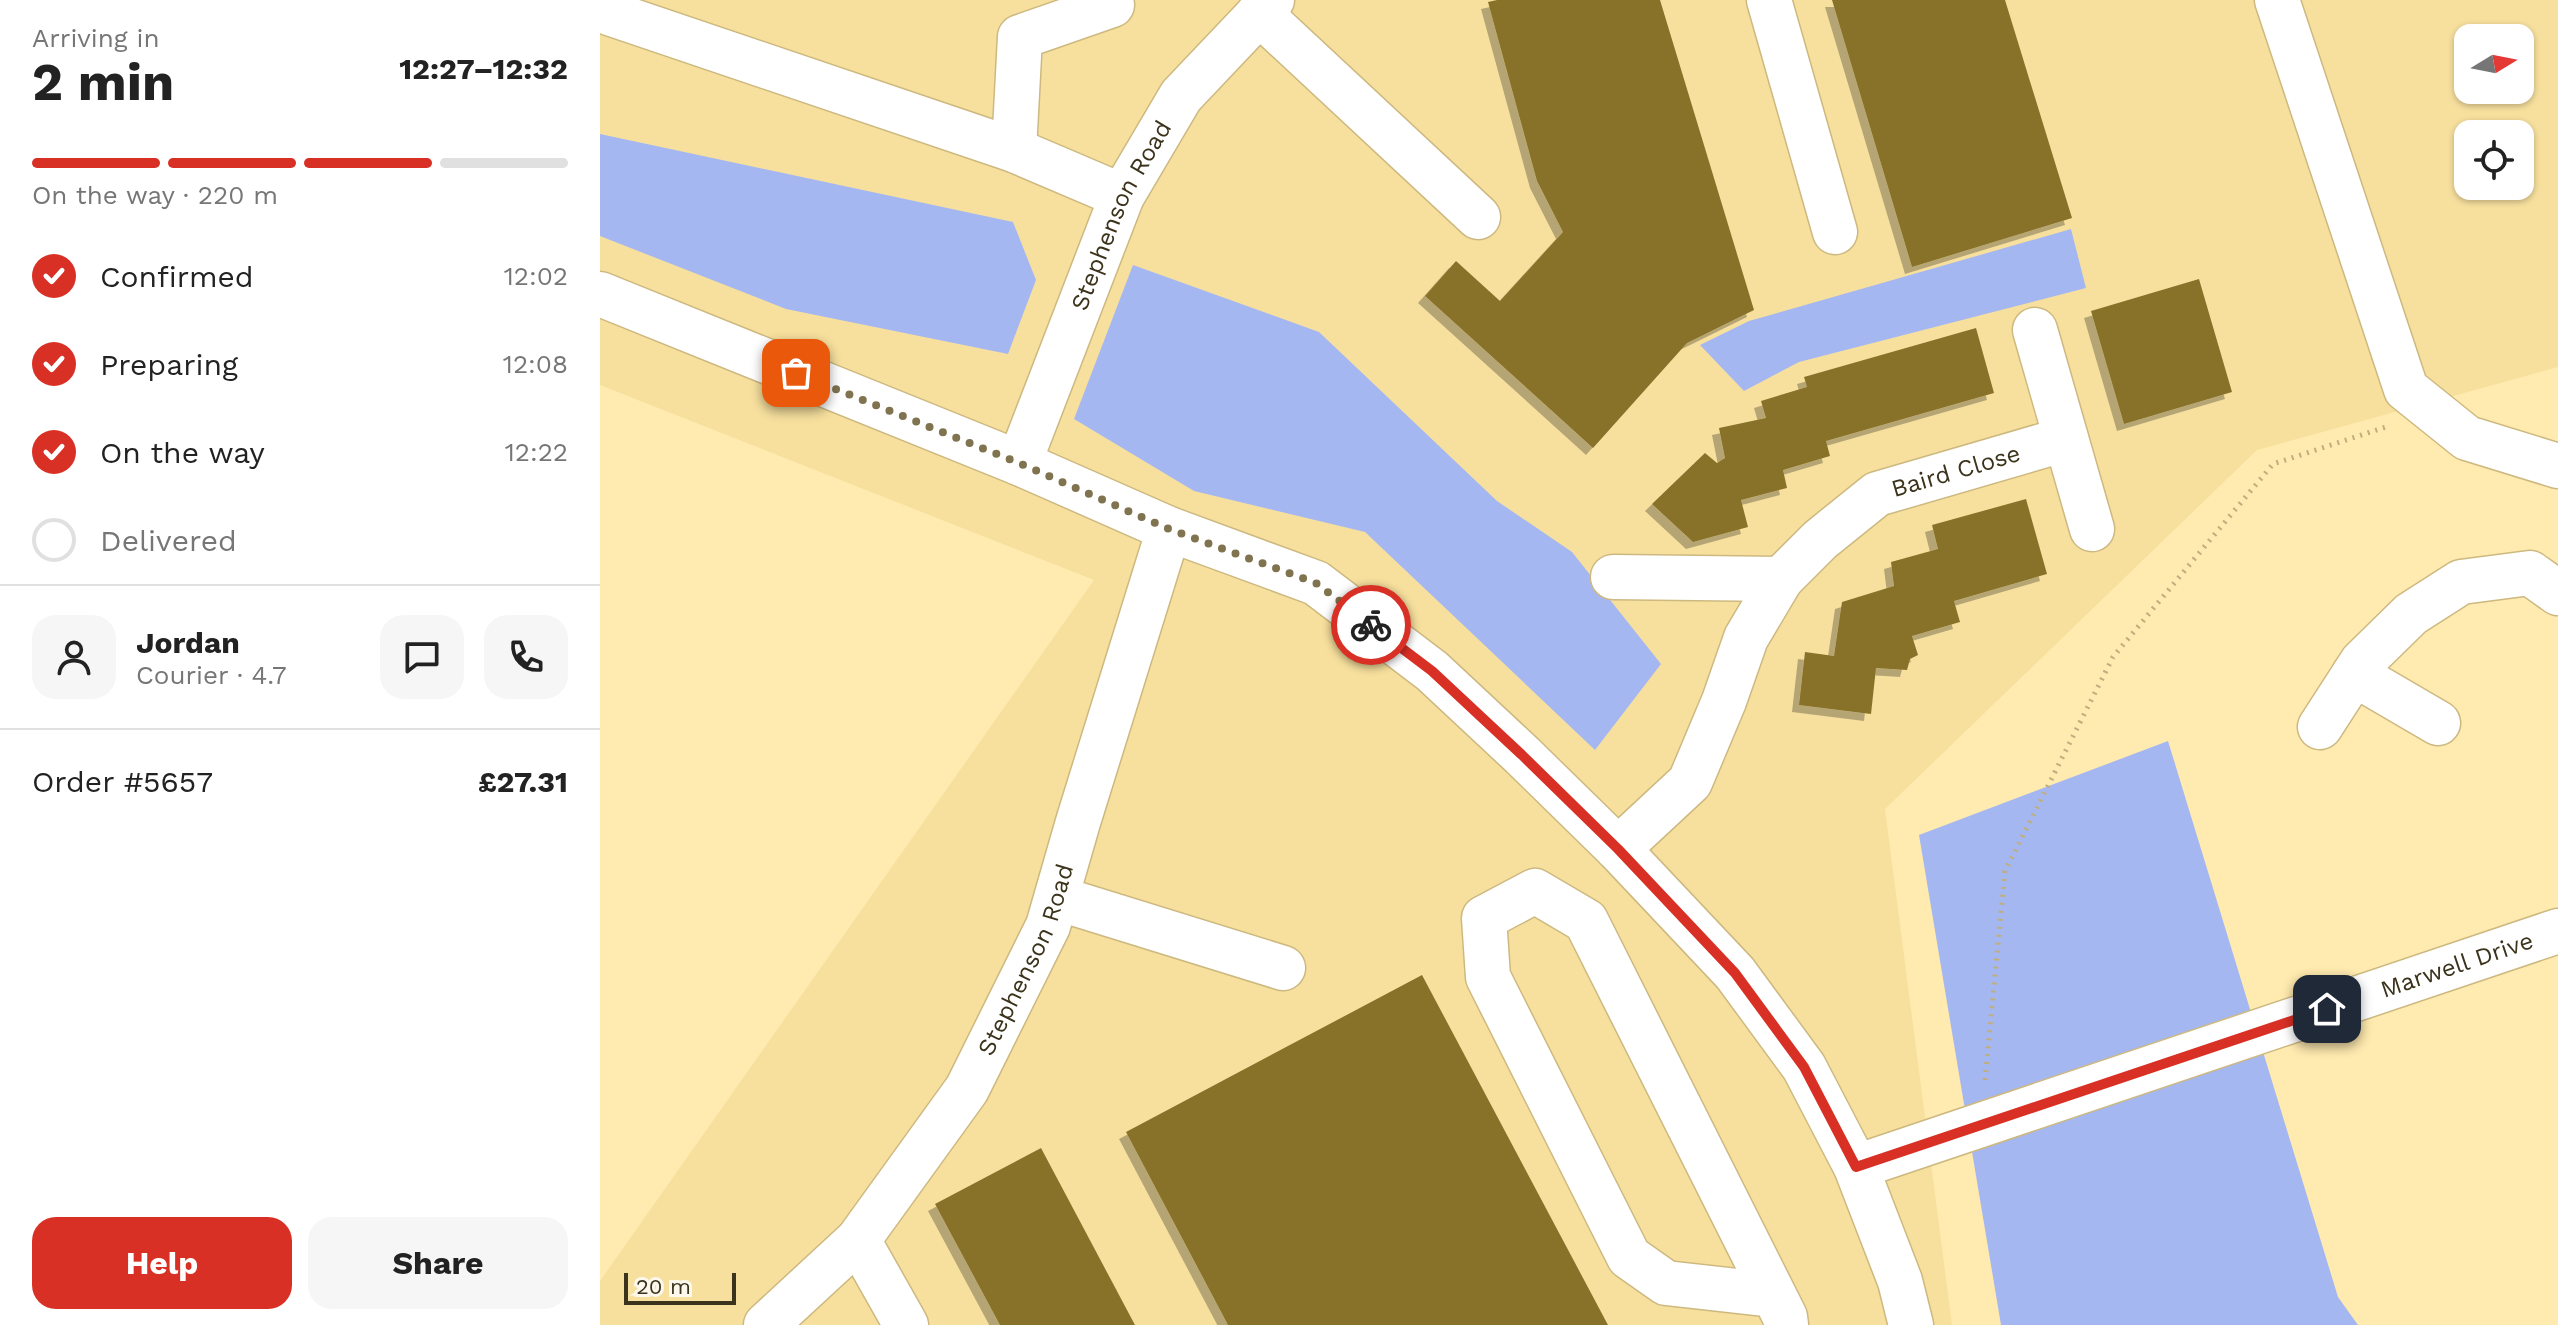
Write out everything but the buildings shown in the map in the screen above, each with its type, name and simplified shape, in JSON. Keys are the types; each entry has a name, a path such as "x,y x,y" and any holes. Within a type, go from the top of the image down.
{"street":[{"path":"1769,0 1835,232"},
{"path":"2277,0 2406,389 2467,438 2558,466"},
{"path":"1014,150 1020,37 1112,5"},
{"path":"1265,7 1478,217"},
{"name":"Stephenson Road","path":"1019,463 1122,196 1181,96 1265,7"},
{"path":"600,10 1014,150 1122,196"},
{"path":"600,294 1019,463 1169,529 1316,583 1432,671 1618,849 1735,973 1804,1067 1856,1167 1900,1281 1911,1325"},
{"path":"2035,330 2092,529"},
{"name":"Baird Close","path":"1618,849 1690,782 1746,638 1781,579 1820,540 1877,494 2066,439"},
{"name":"Stephenson Road","path":"766,1325 858,1240 967,1089 1048,926 1169,529"},
{"path":"2320,727 2362,662 2411,614 2461,582 2530,573 2558,593"},
{"path":"1613,577 1781,579"},
{"path":"2354,674 2438,723"},
{"path":"1535,891 1586,921 1780,1310 1666,1283 1629,1257 1488,977 1484,918 1535,891"},
{"path":"1057,898 1283,968"},
{"name":"Marwell Drive","path":"1856,1167 2558,931"},
{"path":"858,1240 906,1325"}],"path":[{"path":"1981,1125 2005,871 2113,657 2273,464 2435,413"}],"shaded area":[{"path":"600,0 2558,0 2558,367 2257,450 1885,809 1952,1325 600,1325 600,1281 1094,580 600,385"},
{"path":"600,134 1013,222 1036,280 1008,354 786,309 600,236"},
{"path":"2071,229 2086,288 1799,362 1744,391 1700,345 1749,321"},
{"path":"1133,265 1319,332 1497,501 1572,552 1661,664 1595,750 1365,532 1194,491 1074,419"},
{"path":"2168,741 2338,1297 2358,1325 2001,1325 1919,835"}],"way so far":[{"path":"796,373 1019,463 1169,529 1316,583 1371,625"}],"route":[{"path":"1371,625 1432,671 1522,755 1618,849 1735,973 1804,1067 1856,1167 2327,1009"}]}
